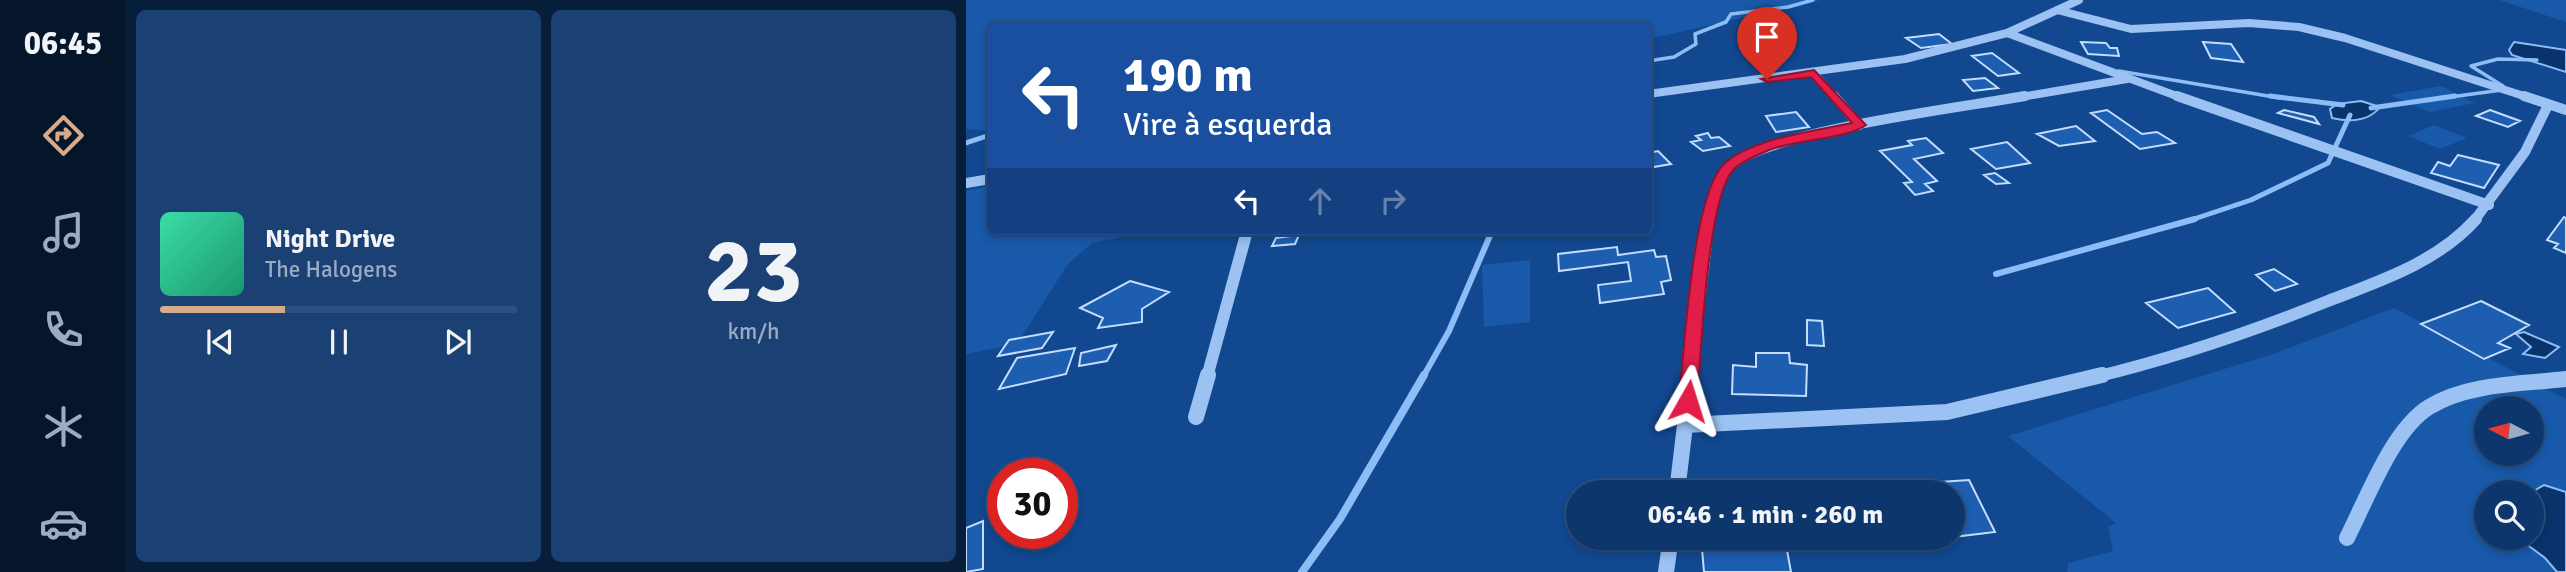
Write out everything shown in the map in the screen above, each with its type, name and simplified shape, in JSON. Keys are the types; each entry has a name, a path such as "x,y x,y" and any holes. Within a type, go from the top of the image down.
{"street":[{"path":"1652,93 1814,73 1952,50 2007,33 2079,0"},
{"path":"2057,10 2131,30 2249,23 2299,27 2345,38 2566,110"},
{"path":"2007,33 2127,79 2271,126 2489,205"},
{"path":"1814,73 1860,125"},
{"path":"1678,480 1709,216 1719,181 1730,166 1765,147 1860,125 2127,79"},
{"path":"1685,425 1947,412 2114,372 2260,328 2369,285 2436,254 2469,227 2489,205 2525,152 2548,105"},
{"path":"966,183 987,180"},
{"path":"1196,417 1246,235"},
{"path":"2347,538 2401,436 2414,419 2429,407 2465,394 2566,379"},
{"path":"1666,572 1669,550"}],"shaded area":[{"path":"966,0 1821,0 1652,38 1652,21 987,21 987,131 966,129"},
{"path":"2499,0 2566,0 2566,22"},
{"path":"2514,42 2566,50 2566,72 2512,55 2509,50"},
{"path":"2441,86 2475,103 2429,112 2390,95"},
{"path":"2361,101 2380,107 2370,116 2358,120 2332,118 2330,109 2337,104"},
{"path":"2434,125 2467,138 2440,149 2408,136"},
{"path":"987,187 987,235 1133,235 1092,243 1068,264 1017,344 966,354 966,191"},
{"path":"1530,260 1530,322 1484,327 1482,265"},
{"path":"2394,308 2566,399 2566,492 2544,485 2544,480 2474,480 2474,550 2534,550 2557,572 2067,572 2068,563 2113,551 2108,527 2116,523 2008,436 2273,354"},
{"path":"2524,332 2559,347 2545,358 2523,354 2531,347 2516,334"},
{"path":"2544,485 2566,492 2566,572 2557,572 2534,550 2544,550"}],"building":[{"path":"1939,34 1952,44 1921,48 1906,38"},
{"path":"2081,42 2106,43 2110,48 2117,48 2119,56 2088,54"},
{"path":"2203,42 2231,44 2243,62 2211,58"},
{"path":"1992,53 2019,73 1998,76 1972,56"},
{"path":"1985,78 1998,88 1973,91 1963,80"},
{"path":"2107,110 2142,134 2157,132 2175,143 2140,149 2091,113"},
{"path":"2284,110 2314,117 2319,124 2278,113"},
{"path":"2490,110 2520,121 2508,127 2476,116"},
{"path":"1796,112 1809,127 1776,132 1766,116"},
{"path":"2076,126 2095,141 2059,146 2037,134"},
{"path":"1708,133 1711,138 1719,137 1730,146 1703,151 1691,142 1701,140 1696,136"},
{"path":"1926,138 1943,153 1914,159 1937,181 1925,184 1933,191 1915,195 1904,183 1912,182 1880,151 1912,145 1908,141"},
{"path":"2007,142 2030,163 1996,169 1971,149"},
{"path":"1658,151 1671,164 1652,167 1652,152"},
{"path":"2458,155 2499,165 2484,188 2431,173 2438,162 2450,166"},
{"path":"1995,173 2009,183 1996,184 1984,175"},
{"path":"2564,217 2566,253 2554,248 2558,244 2547,240"},
{"path":"1299,235 1295,244 1272,246 1276,238"},
{"path":"1617,247 1618,255 1654,250 1656,257 1666,256 1671,280 1661,282 1664,294 1600,303 1598,285 1631,281 1628,262 1559,271 1558,254"},
{"path":"2274,269 2297,284 2275,291 2256,275"},
{"path":"1130,281 1169,292 1142,309 1142,322 1098,328 1103,318 1080,308"},
{"path":"2208,288 2235,312 2178,328 2146,303"},
{"path":"2481,301 2529,325 2498,343 2510,348 2484,359 2421,324"},
{"path":"1807,320 1822,321 1824,346 1807,345"},
{"path":"1053,332 1042,348 998,356 1009,340"},
{"path":"1116,345 1107,361 1079,366 1081,353"},
{"path":"1075,348 1066,374 999,389 1017,358"},
{"path":"1756,353 1789,353 1790,363 1807,365 1806,396 1732,394 1733,365 1756,367"},
{"path":"1965,480 1969,480 1995,532 1965,536"},
{"path":"983,521 983,569 966,572 966,528"},
{"path":"1702,550 1787,550 1791,572 1704,572"}],"waterway":[{"path":"1652,60 1674,57 1696,44 1695,34 1726,22 1731,14 1788,7 1813,0"},
{"path":"2503,86 2471,66 2498,59 2537,60"},
{"path":"2119,71 2280,98"},
{"path":"2443,98 2502,90"},
{"path":"2270,96 2343,105"},
{"path":"2371,108 2455,96"},
{"path":"2189,221 2251,200 2328,163 2350,115"},
{"path":"966,143 987,136"},
{"path":"2189,221 2195,219"},
{"path":"1996,274 2189,221"},
{"path":"1423,377 1449,331 1490,235"},
{"path":"1302,572 1340,519 1424,375"}],"route":[{"path":"1688,401 1700,277 1709,216 1719,181 1730,166 1765,147 1860,125 1814,73 1767,79"}]}
